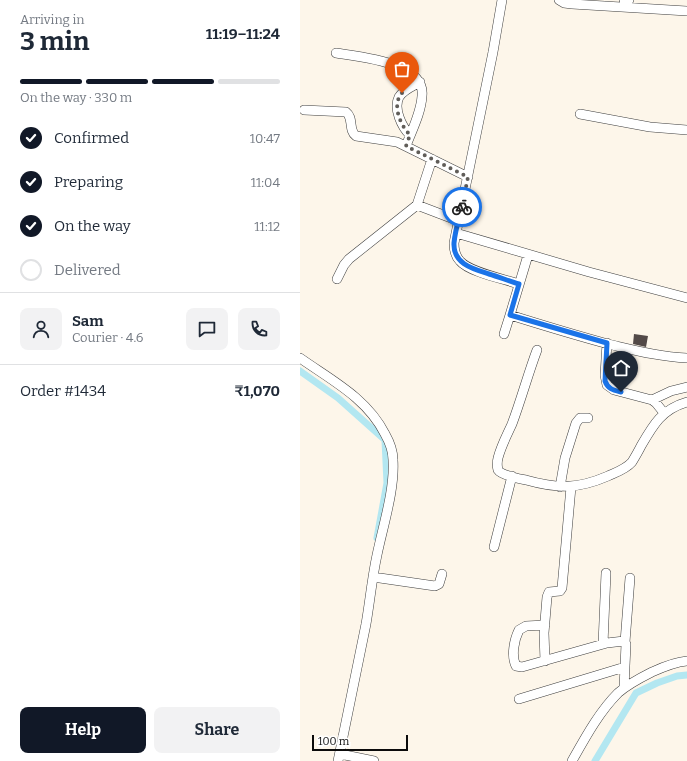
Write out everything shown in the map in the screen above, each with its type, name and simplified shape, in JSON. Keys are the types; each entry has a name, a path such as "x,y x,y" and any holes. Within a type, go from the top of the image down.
{"street":[{"path":"502,0 468,177 458,221 454,250 456,256 464,265 474,270 519,284"},
{"path":"559,0 564,3 584,5 687,11"},
{"path":"624,0 629,0"},
{"path":"336,53 390,63 410,73 420,82 422,85 423,95 419,111 406,146"},
{"path":"410,135 404,130 400,119 398,100 402,93 420,82"},
{"path":"304,110 346,112 350,116 354,134 388,140 406,146 468,177"},
{"path":"580,114 626,123 687,130"},
{"path":"337,279 344,265 349,259 417,205 432,159"},
{"path":"417,205 458,221"},
{"path":"456,233 623,282 687,298"},
{"path":"504,334 528,254"},
{"path":"510,315 646,353 687,358"},
{"path":"607,343 605,375 607,385 614,390 652,400 664,413"},
{"path":"537,350 512,424 498,458 498,468 500,472 528,481 560,486 571,487 596,481 625,468 631,463 652,427 664,413 675,406 687,402"},
{"path":"300,358 342,386 358,399 377,420 389,443 394,460 392,480 373,577 366,623 339,758 374,761"},
{"path":"652,400 671,391 687,387"},
{"path":"560,486 565,458 576,423 580,418 588,418"},
{"path":"494,547 512,476"},
{"path":"545,661 545,625 548,593 558,592 562,588 571,487"},
{"path":"373,577 432,586 439,584 442,574"},
{"path":"603,644 606,574"},
{"path":"624,688 625,642 630,578"},
{"path":"545,625 526,626 519,630 515,642 514,661 516,666 520,667 545,661 621,640 625,642"},
{"path":"572,761 606,706 624,688 659,669 687,661"},
{"path":"519,699 624,667"}],"building":[{"path":"634,334 648,336 646,347 633,344"}],"waterway":[{"path":"300,371 338,398 385,440 387,483 377,538"},
{"path":"595,761 636,693 657,683 677,676 687,675"}],"way so far":[{"path":"402,93 399,96 398,104 402,125 404,130 410,135 406,146 468,177 462,207"}],"route":[{"path":"462,207 454,243 454,250 460,261 468,268 519,284 510,315 560,331 607,343 605,381 610,388 621,392"}]}
